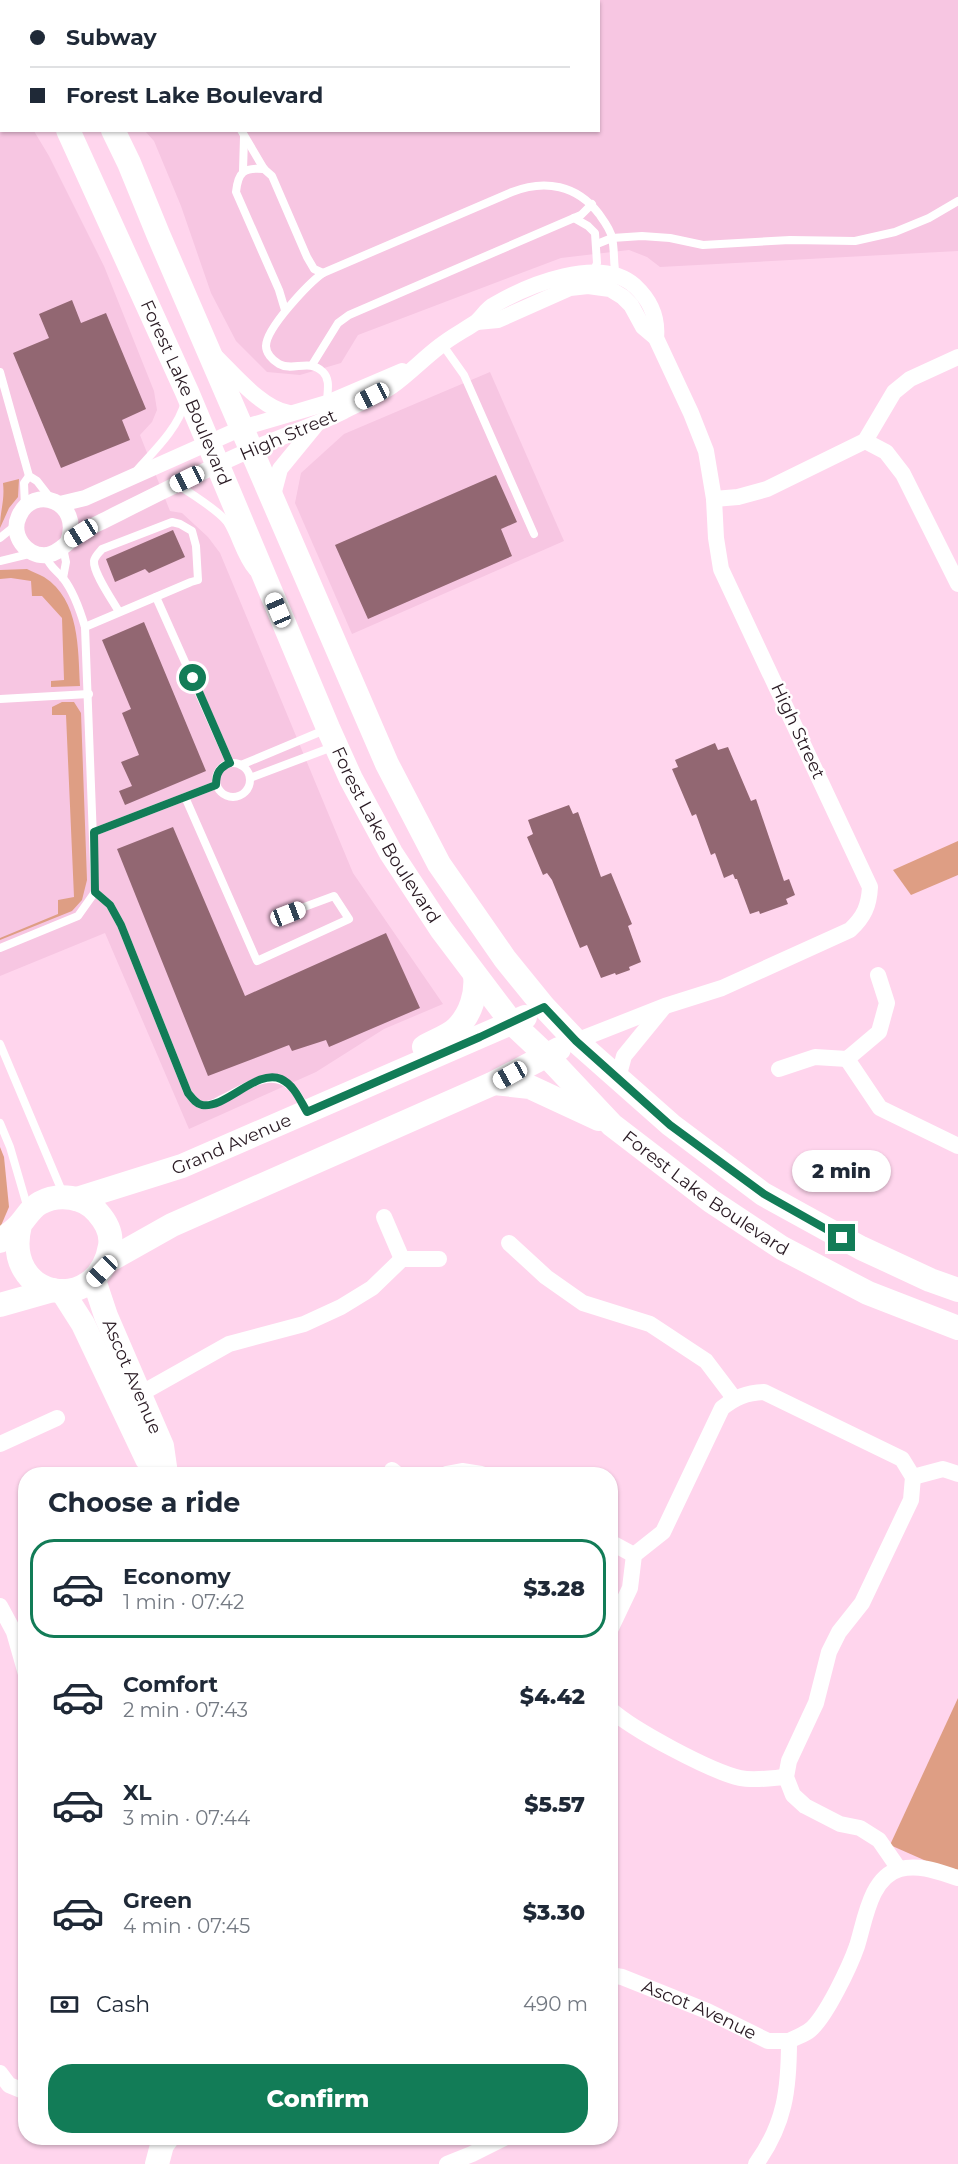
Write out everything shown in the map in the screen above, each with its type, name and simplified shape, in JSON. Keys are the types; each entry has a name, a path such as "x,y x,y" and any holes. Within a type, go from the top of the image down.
{"main road":[{"name":"Forest Lake Boulevard","path":"69,132 187,392 351,779 391,853 441,929 475,975 512,1023 546,1055 612,1125 711,1201 782,1248 868,1293 958,1328"},
{"name":"Forest Lake Boulevard","path":"114,132 387,764 439,864 483,930 544,1007 576,1041 670,1125 764,1194 861,1248 930,1280 958,1290"},
{"path":"411,1066 412,1054 457,1028 469,1010 475,995 475,975"},
{"name":"Grand Avenue","path":"0,1241 39,1203 51,1198 71,1198 182,1166 544,1007"},
{"path":"108,1261 172,1225 494,1083 576,1041"},
{"path":"494,1083 530,1087 612,1125"},
{"path":"0,1305 57,1291 79,1289 94,1280 102,1271 108,1261 111,1242 106,1223 94,1208 71,1198"},
{"path":"25,1218 16,1241 18,1257 25,1272 38,1284 57,1291"},
{"name":"Ascot Avenue","path":"94,1280 147,1459 153,1467"},
{"name":"Ascot Avenue","path":"57,1291 83,1324 130,1400 162,1446 165,1467"}],"street":[{"name":"High Street","path":"213,454 247,439 317,424 391,387 442,344 477,322 492,306 556,278 593,273 616,277 631,283 643,293 657,322 656,338"},
{"name":"High Street","path":"477,322 498,320 570,288 588,286 610,289 623,297 631,305 643,327 656,338 691,412 706,451 714,499 716,538 721,569 870,887 869,901 862,918 850,930 723,988 665,1006 576,1041"},
{"path":"209,350 258,397 278,411 289,413"},
{"path":"714,499 738,497 767,489 865,441 894,392 910,379 958,357"},
{"name":"High Street","path":"213,454 247,439 289,413 327,403 418,364"},
{"path":"272,500 280,469 317,424"},
{"path":"865,441 886,452 903,474 958,584"},
{"path":"213,454 176,484 92,526 56,553 39,554 20,542 16,525 19,515 34,501 56,502 85,498 132,477 213,454"},
{"path":"56,502 68,512 72,521 72,532 65,545"},
{"path":"779,1069 815,1057 847,1059 879,1032 886,1002 878,975"},
{"path":"618,1078 624,1056 665,1006"},
{"path":"847,1059 880,1108 958,1146"},
{"path":"384,1217 402,1259"},
{"path":"509,1244 546,1277 583,1303 650,1324 706,1361 734,1398"},
{"path":"130,1400 229,1344 304,1323 341,1307 372,1288 402,1259 439,1259"},
{"path":"618,1613 630,1588 634,1555 663,1532 722,1408 734,1398 747,1393 764,1392 902,1459 913,1477 911,1500 862,1603 839,1632 829,1652 816,1703 789,1761 786,1777 793,1795 805,1806 840,1824 860,1828 879,1840 899,1869"},
{"path":"0,1444 57,1418"},
{"path":"913,1477 943,1469 958,1474"},
{"path":"618,1546 634,1555"},
{"path":"0,1606 14,1632 18,1646"},
{"path":"618,1714 655,1739 714,1768 741,1778 786,1777"},
{"path":"756,2164 766,2150 783,2109 789,2078 789,2041 810,2030 834,1997 856,1949 872,1897 882,1880 899,1869 924,1867 958,1878"},
{"name":"Ascot Avenue","path":"618,1976 706,2011 768,2041 789,2041"},
{"path":"0,2073 9,2085 18,2089"},
{"path":"447,2164 491,2145"}],"lane":[{"path":"242,134 264,169 272,176 307,257 314,269 323,273"},
{"path":"242,134 243,171 237,179 236,192 279,290 285,310"},
{"path":"243,171 255,168 264,169"},
{"path":"327,403 328,381 324,372 312,364 286,367 278,364 269,356 266,345 285,310 313,280 323,273 525,187 541,184 575,191 592,204 604,220 612,238 613,266 616,277"},
{"path":"597,244 612,238 642,236 670,238 703,245 790,240 855,241 895,232 929,218 958,201"},
{"path":"312,364 339,323 349,315 574,218 592,204"},
{"path":"574,218 595,233 597,263 593,273"},
{"path":"442,344 464,375 534,534"},
{"path":"0,372 29,476 37,481 56,502"},
{"path":"132,477 174,426 182,413 187,392"},
{"path":"25,507 24,483 29,476"},
{"path":"176,484 226,520 245,563 269,590"},
{"path":"85,627 198,580 196,546 192,531 172,522 102,549 94,562 96,570 119,612"},
{"path":"0,538 16,525"},
{"path":"63,578 66,562 65,545"},
{"path":"0,561 39,554 63,578 77,602 85,627 95,892 78,916 0,948"},
{"path":"156,597 230,763"},
{"path":"0,699 89,694"},
{"path":"241,765 332,737"},
{"path":"250,778 332,737"},
{"path":"230,763 246,768 250,778 250,784 244,793 234,797 223,794 216,785 220,768 230,763"},
{"path":"94,832 216,785"},
{"path":"185,797 257,961 349,919 334,896 288,914"},
{"path":"95,892 110,905 121,925 188,1093 196,1102 204,1106 263,1079 273,1077 292,1087 307,1112"},
{"path":"0,1044 71,1198"},
{"path":"0,1123 10,1147 25,1218"}],"shaded area":[{"path":"600,0 958,0 958,251 660,267 647,257 629,250 561,258 358,335 341,363 300,375 267,372 236,341 211,293 181,206 154,141 146,132 600,132"},
{"path":"0,132 35,132 104,266 154,391 157,410 152,422 140,435 170,511 182,513 208,537 220,553 353,873 443,1004 384,1029 316,1072 189,1129 105,933 0,976"},
{"path":"490,372 564,541 352,634 295,503 301,473 344,434"},
{"path":"19,479 18,497 9,508 0,528 3,483"},
{"path":"27,569 44,577 56,587 71,612 77,641 80,686 51,687 51,681 64,680 62,618 42,596 32,596 31,581 0,579 0,570"},
{"path":"62,702 74,702 81,713 87,880 82,900 72,911 0,940 0,938 58,914 58,900 74,897 66,715 52,715 52,707"},
{"path":"958,841 958,875 911,895 893,870"},
{"path":"0,1147 4,1157 9,1207 0,1228"},
{"path":"958,1698 958,1875 890,1845"}],"building":[{"path":"72,300 81,323 106,313 146,409 122,420 130,440 61,468 13,353 49,338 39,314"},
{"path":"496,475 517,522 501,529 512,556 368,619 335,545"},
{"path":"173,530 185,557 149,573 145,569 115,582 106,559"},
{"path":"144,622 206,771 125,805 119,791 132,786 121,762 139,755 122,713 131,709 102,640"},
{"path":"715,743 718,750 728,747 751,801 756,799 784,881 789,879 795,895 786,899 788,904 760,914 759,911 750,914 733,874 724,878 715,853 711,855 696,814 692,816 672,769 678,767 675,760"},
{"path":"569,805 573,814 578,812 601,877 611,873 632,924 628,926 641,962 629,967 630,970 616,975 615,973 601,978 587,945 580,948 552,880 547,873 543,875 527,837 533,834 528,820"},
{"path":"173,827 245,996 386,933 420,1008 329,1047 326,1040 292,1051 289,1045 208,1076 117,849"}],"route":[{"path":"193,678 230,763 220,768 216,785 94,832 95,892 110,905 121,925 188,1093 196,1102 204,1106 263,1079 273,1077 292,1087 307,1112 544,1007 576,1041 670,1125 764,1194 842,1238"}]}
